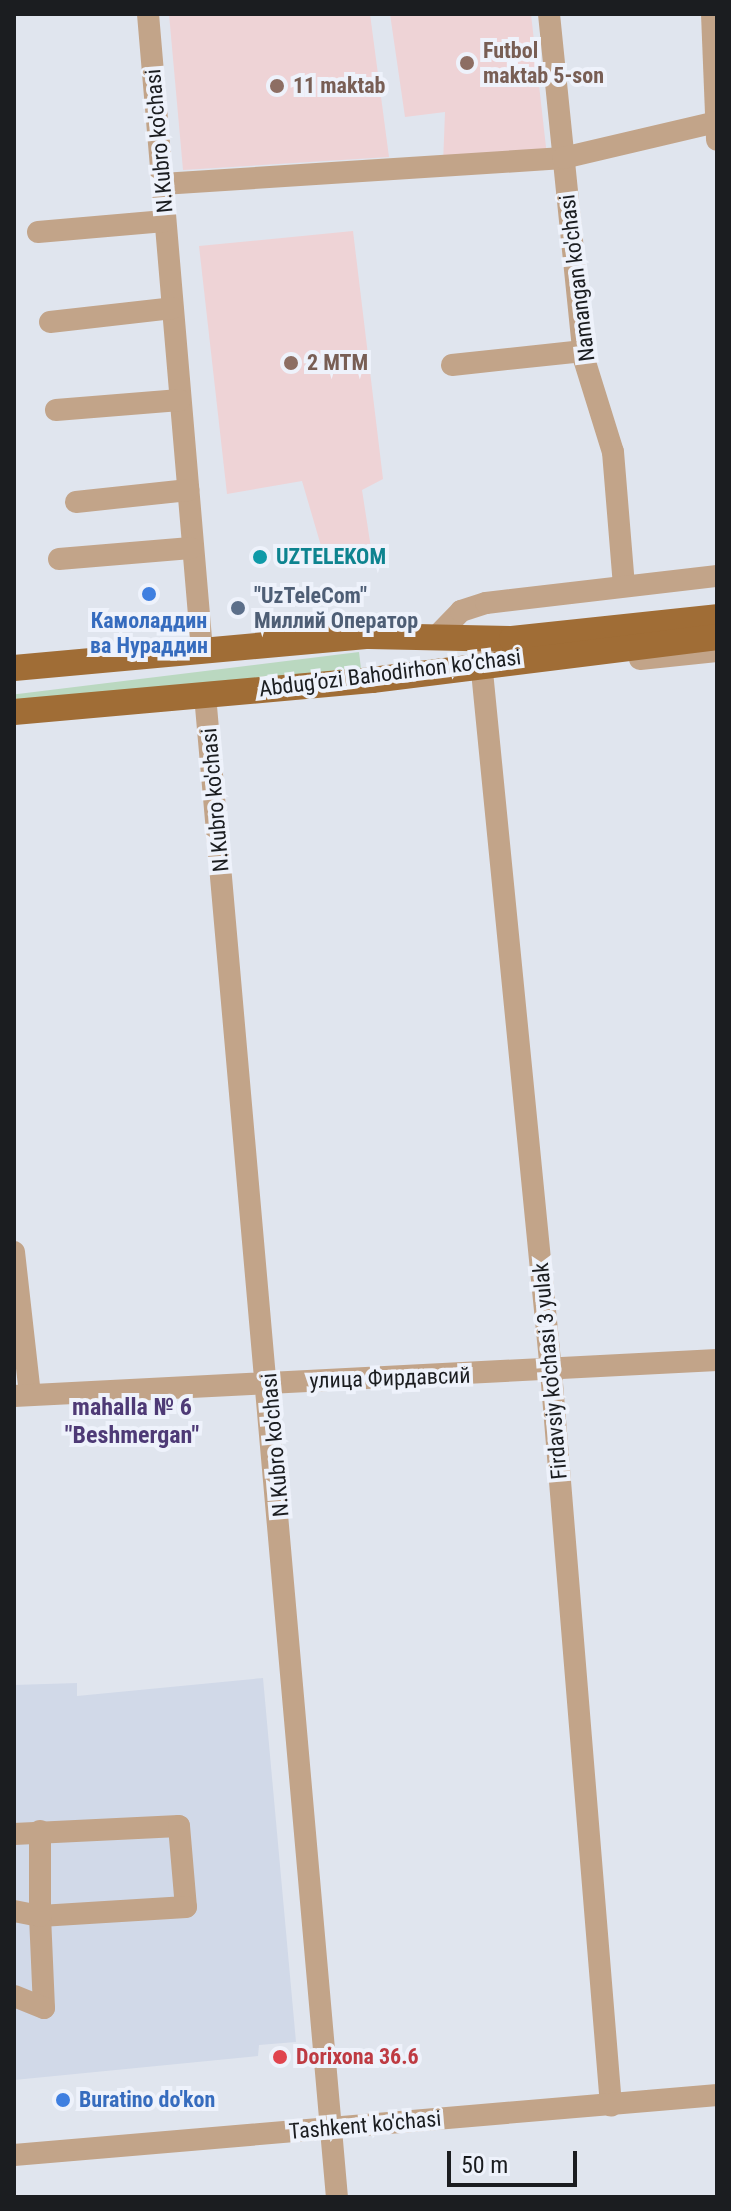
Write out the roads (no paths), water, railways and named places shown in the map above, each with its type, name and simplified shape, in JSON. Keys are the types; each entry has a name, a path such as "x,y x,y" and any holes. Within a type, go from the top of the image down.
{"main road":[{"name":"Abdug’ozi Bahodirhon ko’chasi","path":"14,712 372,680 717,617"},
{"name":"Abdug’ozi Bahodirhon ko’chasi","path":"14,668 202,651 436,637 480,659 717,637"}],"street":[{"name":"N.Kubro ko'chasi","path":"148,14 202,651"},
{"name":"Namangan ko'chasi","path":"549,14 583,351 613,452 624,586"},
{"path":"162,184 563,158 716,131 712,14"},
{"path":"38,232 165,221"},
{"path":"50,322 172,308"},
{"path":"452,365 583,351"},
{"path":"56,410 180,400"},
{"path":"76,502 188,490"},
{"path":"59,559 191,548"},
{"path":"436,637 461,611 486,603 717,576"},
{"path":"480,659 717,651"},
{"name":"Firdavsiy ko'chasi 3 yulak","path":"480,659 551,1371 611,2106"},
{"name":"N.Kubro ko'chasi","path":"205,695 270,1383 337,2197"},
{"path":"14,1252 22,1396"},
{"name":"улица Фирдавсий","path":"22,1396 717,1360"},
{"path":"14,1834 179,1826 186,1907 40,1916 14,1911"},
{"path":"14,1996 44,2008 40,1831"},
{"name":"Tashkent ko'chasi","path":"14,2155 717,2095"}],"place":[{"name":"Futbol maktab 5-son","path":"467,63"},
{"name":"11 maktab","path":"277,86"},
{"name":"2 MTM","path":"291,363"},
{"name":"UZTELEKOM","path":"260,557"},
{"name":"Камоладдин ва Нураддин","path":"149,594"},
{"name":"\"UzTeleCom\" Миллий Оператор","path":"238,608"},
{"name":"Dorixona 36.6","path":"280,2057"},
{"name":"Buratino do'kon","path":"63,2100"}],"district":[{"name":"mahalla № 6 \"Beshmergan\"","path":"132,1422"}]}
